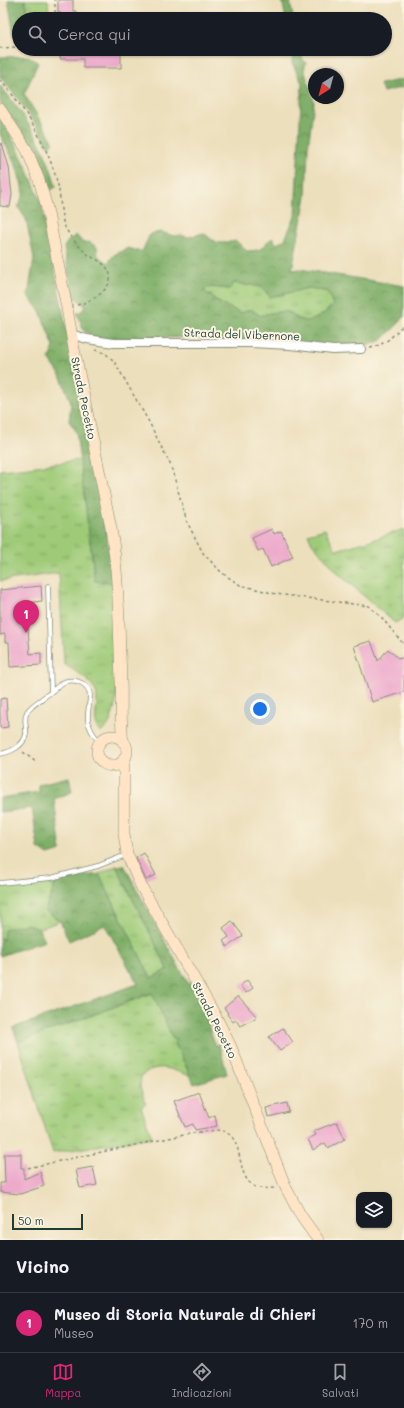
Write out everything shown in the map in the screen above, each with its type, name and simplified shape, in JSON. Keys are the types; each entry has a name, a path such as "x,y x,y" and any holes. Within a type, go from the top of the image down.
{"main road":[{"name":"Strada Pecetto","path":"0,109 12,125 27,150 39,180 46,204 115,556 118,590 122,699 121,728 126,750 124,759 124,834 127,854 141,886 215,1015 231,1047 286,1188 301,1216 318,1240"},
{"name":"Strada Pecetto","path":"122,699 115,720 98,746 98,755 103,763 107,765 115,775 124,799"},
{"path":"103,739 116,736 123,742"},
{"path":"107,765 116,765 124,759"}],"street":[{"name":"Strada del Vibernone","path":"71,334 87,339 114,343 251,343 290,345 332,350 361,349"}],"lane":[{"path":"48,586 52,692"},
{"path":"0,754 7,753 22,742 26,734 25,717 28,710 65,681 75,680 83,684 88,689 90,696 87,719 90,728 103,739"},
{"path":"0,883 51,878 98,866 127,854"}],"path":[{"path":"55,0 55,12"},
{"path":"0,48 12,48"},
{"path":"0,80 14,95 31,119 53,164 59,188 64,226 72,239 86,253 105,265 110,276 109,284 99,295 84,303 67,308"},
{"path":"361,349 379,346 389,340 404,324"},
{"path":"94,350 105,353 114,361 149,422 171,466 187,522 203,553 222,573 240,585 276,594 369,606 382,618 404,645"},
{"path":"17,747 38,763"},
{"path":"28,1168 184,1135 222,1130 229,1134 235,1141 246,1179 253,1186 263,1189 286,1188"}],"green space":[{"path":"8,0 25,0 28,12 12,12 12,23"},
{"path":"25,0 48,0 49,12 28,12"},
{"path":"282,0 290,0 292,12 285,12"},
{"path":"29,56 38,63 24,94 53,141 49,147 26,111 0,77 0,57"},
{"path":"292,56 302,56 306,63 304,69 308,82 308,104 314,104 308,148 306,196 292,270 300,269 404,286 404,316 401,321 382,340 369,345 334,347 225,341 201,337 113,339 93,337 84,331 77,313 82,311 85,306 73,297 64,247 68,241 76,235 83,243 89,242 97,247 98,256 108,263 114,255 128,248 142,252 150,234 161,232 174,236 181,235 188,237 204,233 218,243 236,241 247,251 259,250 272,238 277,244 285,239 295,216 302,83 292,63","holes":["235,283 262,287 270,297 309,288 328,292 333,305 319,317 306,321 299,319 288,312 274,312 260,316 251,309 241,313 221,304 203,290 212,287 229,289"]},
{"path":"404,79 404,87 383,92 380,84"},
{"path":"0,85 27,121 47,158 56,187 47,192 39,166 29,142 0,102"},
{"path":"0,118 24,161 42,206 106,528 113,583 95,581 76,431 69,421 71,402 59,373 49,359 54,347 40,311 28,296 34,258 26,219 18,207 24,193 16,165 0,134"},
{"path":"235,283 262,287 270,297 309,288 328,292 333,305 319,317 306,321 299,319 288,312 274,312 260,316 251,309 241,313 221,304 202,289 211,287 229,289"},
{"path":"80,460 95,581 113,583 117,697 114,711 108,726 101,732 97,729 96,725 96,692 85,678 64,664 59,573 0,581 0,470"},
{"path":"325,529 336,550 404,529 404,618 395,623 340,575 312,543 308,534"},
{"path":"69,777 72,792 54,799 61,851 48,855 38,848 32,808 0,812 0,798 39,792 39,784"},
{"path":"124,865 180,969 200,1000 215,1045 219,1044 227,1074 194,1084 152,993 18,1042 13,1028 138,984 105,925 69,941 60,921 45,910 56,883 77,877 99,874 151,978 168,969 116,866"},
{"path":"116,866 168,969 151,978 99,874"},
{"path":"56,883 45,910 60,921 39,929 26,924 3,939 0,939 0,887"},
{"path":"26,924 39,929 45,941 0,956 0,939 3,939 4,929"},
{"path":"153,993 191,1076 171,1069 159,1068 147,1071 141,1076 140,1087 146,1104 141,1107 152,1137 53,1153 18,1042"}],"building":[{"path":"58,0 73,0 73,11 76,12 58,12"},
{"path":"60,56 121,56 121,68 83,68 83,59 60,59"},
{"path":"2,143 9,167 12,195 10,207 0,206 0,144"},
{"path":"272,529 274,534 281,531 293,557 271,567 263,549 258,551 252,538"},
{"path":"41,586 42,601 26,603 30,654 41,653 41,665 10,667 9,642 5,642 5,634 0,635 0,590"},
{"path":"371,641 378,661 388,649 399,659 404,657 404,692 372,702 354,646"},
{"path":"6,698 8,727 0,728 0,699"},
{"path":"144,853 156,875 146,880 136,858"},
{"path":"232,921 243,936 227,947 223,941 229,937 223,928"},
{"path":"247,980 253,988 246,993 240,986"},
{"path":"238,996 257,1017 240,1026 236,1020 233,1022 224,1008"},
{"path":"283,1028 293,1042 280,1051 269,1037"},
{"path":"199,1092 209,1118 215,1115 217,1126 195,1130 193,1124 185,1127 174,1101"},
{"path":"287,1103 289,1112 268,1117 266,1108"},
{"path":"337,1122 345,1139 328,1148 325,1143 313,1150 308,1139 316,1135 314,1131"},
{"path":"4,1154 21,1154 21,1168 24,1168 24,1179 40,1172 44,1186 20,1194 0,1192 0,1183 5,1183"},
{"path":"93,1167 97,1185 80,1188 76,1170"}],"place":[{"name":"Museo di Storia Naturale di Chieri","path":"26,633"}]}
